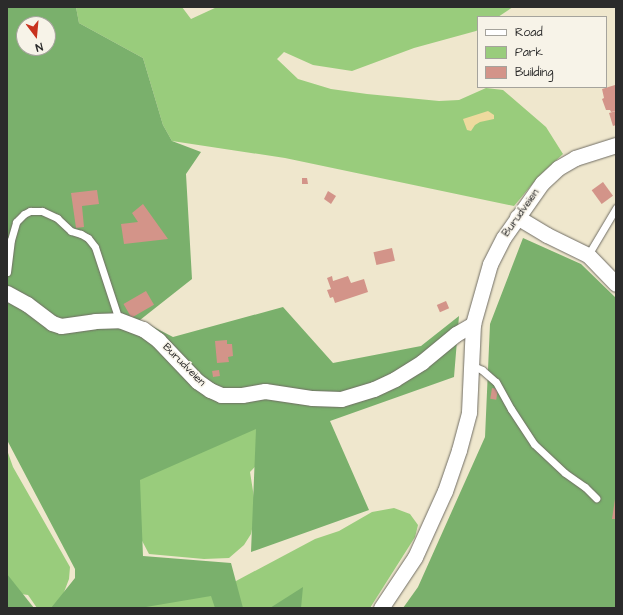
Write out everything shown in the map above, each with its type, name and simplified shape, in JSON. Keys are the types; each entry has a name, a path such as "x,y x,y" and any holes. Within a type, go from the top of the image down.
{"street":[{"name":"Burudveien","path":"381,608 415,557 445,491 459,450 469,412 474,324 490,264 517,217 542,183 558,168 575,158 616,145"},
{"path":"517,217 546,235 588,255 616,284"},
{"name":"Burudveien","path":"7,294 27,304 52,323 62,326 95,321 119,320 143,329 158,340 197,381 220,395 242,395 265,391 312,398 341,399 374,389 395,379 422,362 456,334 474,324"}],"lane":[{"path":"588,255 616,208"},
{"path":"7,272 11,240 16,222 24,214 30,211 42,210 57,218 71,231 88,238 95,247 119,320"},
{"path":"471,364 482,370 496,382 511,409 534,444 565,473 585,487 596,498"}],"green space":[{"path":"7,7 76,7 79,23 143,58 163,125 172,141 201,152 186,174 192,279 140,320 173,337 283,307 333,363 421,346 459,316 454,377 330,421 369,510 251,552 256,429 140,480 143,556 231,563 243,608 215,608 211,596 140,608 51,608 75,578 75,569 7,440"},
{"path":"76,7 182,7 191,19 217,7 513,7 500,16 477,16 476,31 414,48 352,71 313,65 284,52 277,59 298,79 331,89 367,94 439,101 459,100 486,88 503,90 546,127 563,154 540,175 514,206 285,158 172,141 163,125 143,58 79,23"},
{"path":"523,238 581,264 616,298 616,608 403,608 418,587 485,437 490,324"},
{"path":"259,413 267,454 250,472 256,510 251,534 244,545 229,558 204,559 149,554 139,535 135,474"},
{"path":"7,450 13,467 70,567 69,579 58,608 37,608 28,595 14,593 7,601"},
{"path":"394,508 410,514 418,525 415,537 370,608 241,608 233,587 236,581 315,539 339,531 372,512"},
{"path":"7,574 34,608 7,608"},
{"path":"303,587 301,608 270,608"},
{"path":"210,588 225,608 127,608"}],"sand":[{"path":"488,111 494,115 494,119 480,122 475,125 471,131 467,130 463,119"}],"building":[{"path":"615,85 616,111 611,112 610,110 606,110 602,99 604,98 602,89"},
{"path":"616,111 616,125 613,126 609,113"},
{"path":"302,178 307,178 308,184 302,184"},
{"path":"603,182 613,196 602,204 592,190"},
{"path":"97,190 99,204 82,206 84,227 76,228 71,193"},
{"path":"328,191 336,196 331,204 324,199"},
{"path":"143,204 168,239 124,244 121,224 138,222 132,213"},
{"path":"392,248 395,261 376,265 373,252"},
{"path":"332,276 333,281 348,276 351,283 364,279 368,292 335,303 333,297 330,298 327,290 331,289 327,278"},
{"path":"146,291 154,305 131,318 123,304"},
{"path":"446,301 449,308 440,312 437,305"},
{"path":"227,340 227,344 232,344 233,356 228,357 229,362 217,363 215,341"},
{"path":"219,370 220,376 213,377 212,371"},
{"path":"492,388 498,389 496,400 490,399"},
{"path":"615,499 616,519 612,519"}]}
